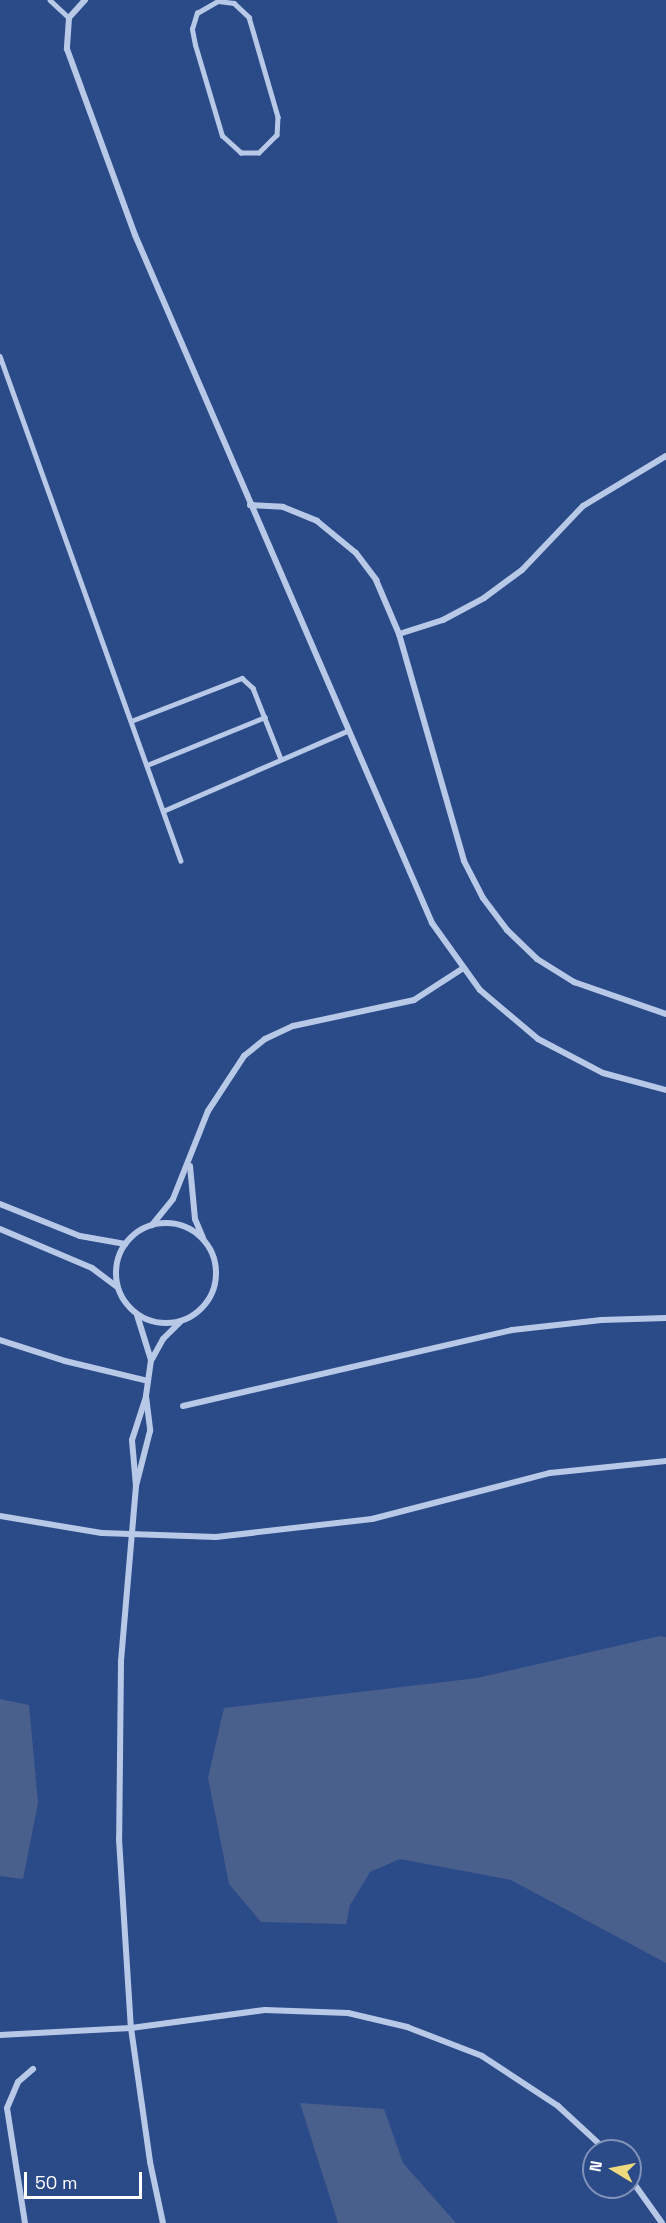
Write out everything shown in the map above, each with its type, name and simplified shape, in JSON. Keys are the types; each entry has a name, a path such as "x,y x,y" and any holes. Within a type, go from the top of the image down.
{"street":[{"path":"85,0 69,18 67,49 112,171 169,318 424,907 462,969 499,1009 559,1052 603,1073 666,1090"},
{"path":"399,634 443,620 484,598 522,570 583,506 666,456"},
{"path":"250,505 295,511 344,542 376,580 399,634 455,834 474,882 494,915 521,945 555,971 594,991 666,1014"},
{"path":"118,1288 117,1265 125,1244 152,1225 173,1199 190,1162 197,1134 226,1080 244,1056 265,1038 293,1026 414,1000 462,969"},
{"path":"163,2223 150,2162 130,2028 121,1898 118,1780 121,1662 136,1486 132,1440 146,1396 151,1360 163,1339 180,1322 200,1311 213,1292 216,1270 195,1219 190,1162"},
{"path":"0,1204 80,1236 125,1244"},
{"path":"152,1225 174,1223 204,1239"},
{"path":"0,1229 92,1268 118,1288 137,1315 151,1360"},
{"path":"137,1315 158,1323 180,1322"},
{"path":"183,1406 493,1334 601,1320 666,1318"},
{"path":"0,1340 65,1361 148,1381"},
{"path":"136,1486 149,1442 146,1396"},
{"path":"0,1516 132,1536 216,1537 299,1530 401,1513 550,1473 666,1461"},
{"path":"0,2035 130,2028 266,2010 320,2010 375,2019 445,2040 498,2066 558,2106 594,2139"},
{"path":"25,2223 7,2108 12,2090 33,2070"},
{"path":"642,2195 662,2223"}],"lane":[{"path":"50,0 69,18"},
{"path":"241,7 244,0"},
{"path":"226,1 241,7 252,26 279,127 273,143 250,154 234,149 222,136 192,29 197,13 210,3 226,1"},
{"path":"0,356 181,861"},
{"path":"131,721 236,678 250,683 281,759"},
{"path":"147,765 264,717"},
{"path":"163,811 347,731"}],"water":[{"path":"660,1636 666,1637 666,1963 511,1880 400,1859 370,1872 350,1905 346,1924 261,1922 229,1884 208,1778 224,1708 477,1678"},
{"path":"0,1699 29,1705 38,1803 23,1879 0,1876"},
{"path":"300,2103 384,2109 403,2163 456,2223 338,2223"}]}
